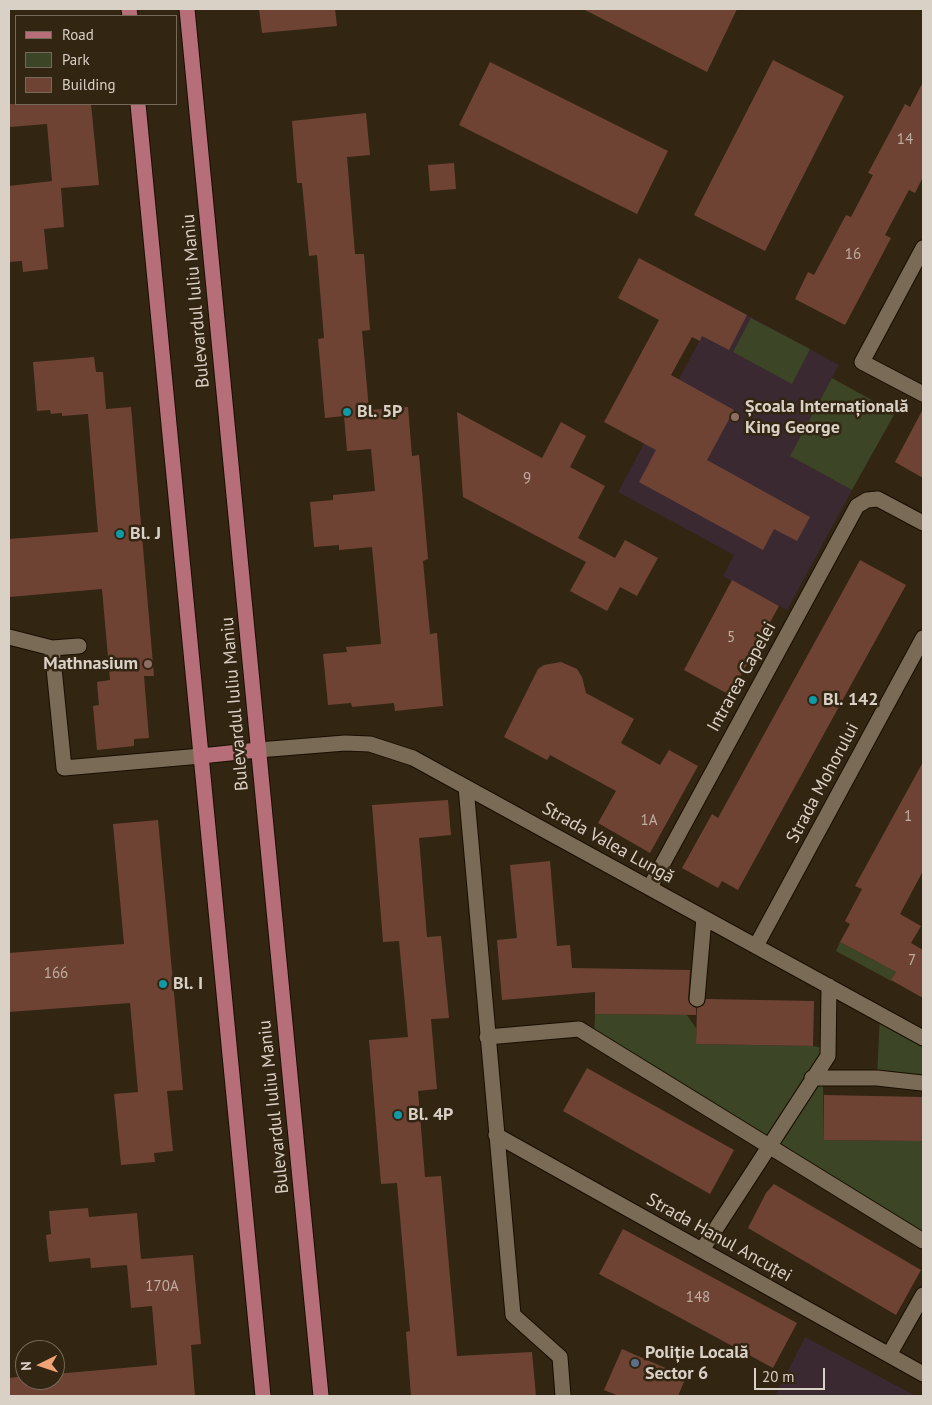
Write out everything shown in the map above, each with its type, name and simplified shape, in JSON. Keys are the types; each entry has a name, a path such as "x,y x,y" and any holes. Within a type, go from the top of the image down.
{"main road":[{"name":"Bulevardul Iuliu Maniu","path":"187,9 184,58 258,750 321,1396"},
{"path":"138,105 263,1396"},
{"path":"201,756 258,750"}],"street":[{"path":"923,248 862,362 923,394"},
{"name":"Intrarea Capelei","path":"650,887 857,506 866,500 878,499 923,523"},
{"path":"9,637 52,648 79,646"},
{"name":"Strada Mohorului","path":"756,946 923,638"},
{"path":"52,648 64,768 201,756"},
{"name":"Strada Valea Lungă","path":"258,750 345,743 370,744 413,758 923,1038"},
{"path":"466,787 513,1315 560,1357 563,1396"},
{"path":"697,999 704,918"},
{"path":"702,1250 828,1056 829,986"},
{"path":"487,1037 579,1029 923,1240"},
{"path":"812,1078 923,1079"},
{"name":"Strada Hanul Ancuței","path":"496,1135 923,1374"},
{"path":"889,1355 923,1295"}],"shaded area":[{"name":"Școala Internațională King George","path":"721,301 839,365 790,456 852,490 787,610 723,576 734,555 618,492"},
{"path":"805,1337 916,1396 775,1396"}],"green space":[{"path":"751,318 810,349 792,384 733,352"},
{"path":"832,378 895,413 852,490 790,456"},
{"path":"840,942 896,972 891,981 836,951"},
{"path":"595,1014 687,1015 696,1028 696,1044 813,1046 828,1049 769,1145 594,1038"},
{"path":"880,1014 923,1038 923,1102 922,1083 877,1078"},
{"path":"810,1081 823,1082 824,1140 923,1141 923,1241 772,1147"}],"building":[{"path":"259,9 335,9 337,26 262,33"},
{"path":"583,9 737,9 707,72"},
{"path":"773,60 844,96 765,251 694,215"},
{"path":"490,62 668,151 637,214 459,125"},
{"path":"923,82 923,177 915,193 909,190 885,235 891,238 845,325 795,299 808,272 814,275 846,215 851,217 873,175 868,173 905,104 910,107"},
{"path":"9,104 91,105 99,185 61,188 64,227 44,229 48,269 23,272 22,261 9,262 9,186 52,181 47,124 9,127"},
{"name":"Bl. 5P","path":"366,113 370,155 347,157 355,254 364,254 370,330 362,331 369,410 408,407 412,456 419,455 428,559 423,561 430,634 437,633 443,706 395,711 394,703 352,707 351,703 328,705 323,654 347,652 346,647 381,644 372,547 339,550 339,545 314,547 310,502 333,500 333,495 375,491 371,449 347,451 344,416 325,418 318,339 324,338 317,255 309,256 302,183 297,183 292,121"},
{"path":"454,163 456,189 430,191 428,165"},
{"path":"639,258 747,315 729,350 702,336 700,341 692,337 671,375 734,410 707,460 810,517 797,541 774,529 763,550 639,482 656,450 604,422 659,320 618,298"},
{"name":"Bl. J","path":"94,357 96,372 103,372 106,409 131,407 154,676 144,676 149,738 134,739 134,746 97,750 93,706 99,705 97,682 110,680 102,589 9,597 9,539 98,532 88,414 62,416 62,413 51,414 50,410 37,411 33,362"},
{"path":"923,409 923,478 895,462"},
{"path":"457,412 542,458 561,422 586,436 570,467 605,486 578,538 615,558 625,540 658,558 637,596 620,587 607,611 570,591 586,562 463,497"},
{"name":"Bl. 142","path":"860,560 906,585 738,890 722,881 718,888 682,868 712,814 718,818"},
{"path":"732,580 779,606 730,695 684,670"},
{"path":"561,662 577,669 582,677 586,693 634,719 621,743 660,765 669,750 698,766 650,853 598,823 616,791 550,755 547,760 504,737 538,669 544,665"},
{"path":"923,762 923,871 900,914 921,926 911,943 923,950 923,998 891,980 896,972 840,942 850,924 845,921 862,889 855,886"},
{"name":"Bl. 4P","path":"448,800 451,835 419,838 427,937 441,936 449,1018 431,1019 437,1089 418,1091 425,1177 441,1176 457,1356 532,1352 536,1396 411,1396 406,1332 410,1331 397,1183 381,1184 369,1040 408,1037 399,941 383,942 372,805"},
{"name":"Bl. I","path":"158,820 183,1090 167,1091 173,1151 154,1153 155,1162 121,1165 114,1094 138,1092 130,1003 9,1012 9,953 124,944 113,824"},
{"path":"550,861 557,946 570,945 572,968 690,970 688,999 689,1003 696,1008 696,1015 595,1014 595,992 502,1000 497,940 517,938 510,865"},
{"path":"706,999 814,1001 813,1046 696,1044 697,1008 704,1005"},
{"path":"587,1068 734,1150 710,1194 563,1111"},
{"path":"824,1095 923,1097 923,1141 824,1140"},
{"path":"774,1184 921,1270 896,1315 748,1228 766,1193"},
{"path":"88,1208 89,1217 137,1213 141,1259 193,1255 201,1344 191,1345 195,1396 10,1396 9,1378 15,1377 15,1390 65,1390 65,1373 157,1365 152,1306 131,1308 127,1265 91,1268 90,1258 49,1262 46,1235 51,1234 49,1211"},
{"path":"623,1229 797,1323 773,1368 599,1274"},
{"name":"Poliție Locală Sector 6","path":"622,1349 686,1377 678,1396 619,1396 604,1390"}],"place":[{"name":"Bl. 5P","path":"347,412"},
{"name":"Școala Internațională King George","path":"735,417"},
{"name":"Bl. J","path":"120,534"},
{"name":"Mathnasium","path":"148,664"},
{"name":"Bl. 142","path":"813,700"},
{"name":"Bl. I","path":"163,984"},
{"name":"Bl. 4P","path":"398,1115"},
{"name":"Poliție Locală Sector 6","path":"635,1363"}]}
